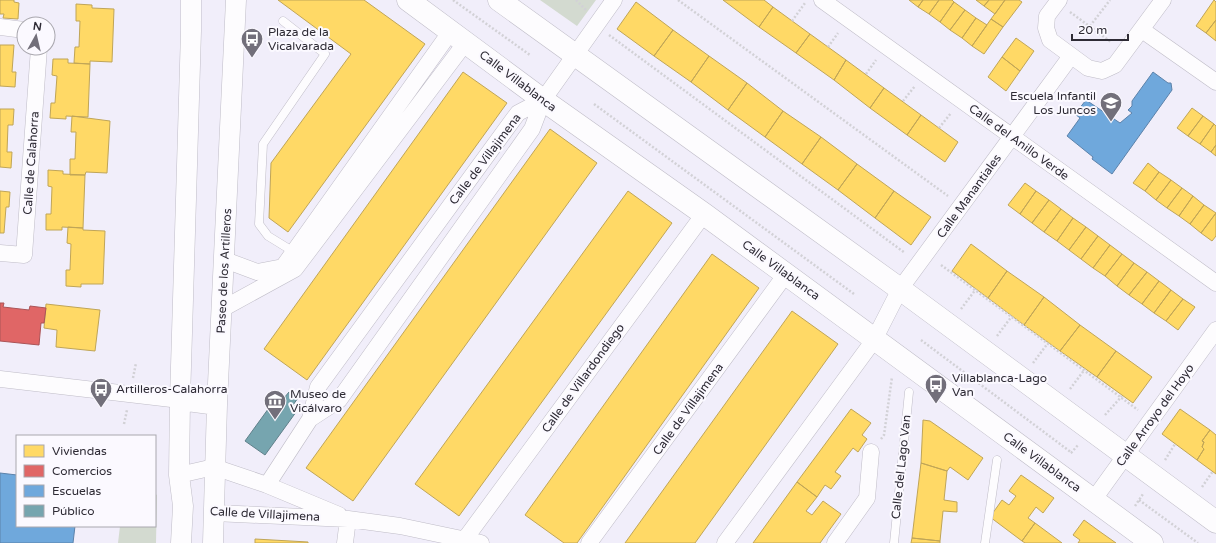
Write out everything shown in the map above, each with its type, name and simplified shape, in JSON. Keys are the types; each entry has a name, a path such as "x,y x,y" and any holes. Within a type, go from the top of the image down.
{"main road":[{"name":"Calle Villablanca","path":"408,0 543,100 704,214 1152,543"},
{"path":"499,0 900,289 1124,456 1214,520"}],"street":[{"path":"181,543 183,506 179,475 180,400 192,31 190,0"},
{"name":"Paseo de los Artilleros","path":"213,543 214,467 225,260 236,0"},
{"path":"543,100 614,0"},
{"name":"Calle del Anillo Verde","path":"822,0 1012,138 1216,283"},
{"path":"1058,1 1047,16 1046,28 1050,40 1088,68 1102,70 1115,65 1163,0"},
{"path":"0,27 16,29"},
{"path":"1142,30 1216,82"},
{"path":"225,260 257,272 283,267 458,36"},
{"path":"222,309 295,269 458,36"},
{"name":"Calle de Calahorra","path":"0,253 24,255 38,56"},
{"name":"Calle Manantiales","path":"874,340 900,289 1071,56"},
{"name":"Calle de Villajimena","path":"267,485 310,419 318,387 518,113 543,100"},
{"name":"Calle de Villajimena","path":"310,419 339,400 532,129 543,100"},
{"name":"Calle de Villardondiego","path":"465,541 704,214"},
{"name":"Calle de Villajimena","path":"589,543 786,274"},
{"name":"Calle Arroyo del Hoyo","path":"1094,499 1216,330"},
{"path":"725,543 874,340"},
{"path":"0,379 217,405"},
{"path":"835,543 867,498 872,452"},
{"path":"179,475 214,467"},
{"name":"Calle de Villajimena","path":"214,467 267,485 348,519"},
{"name":"Calle de Villajimena","path":"183,506 214,513 348,519 400,526 465,541 481,543"},
{"path":"345,543 348,519"}],"lane":[{"path":"283,21 324,54 263,144 259,224 268,236 294,252"},
{"name":"Calle del Lago Van","path":"894,543 908,392"},
{"path":"985,543 997,460"},
{"path":"214,513 222,543"}],"path":[{"path":"452,0 530,55"},
{"path":"678,0 950,198"},
{"path":"1090,26 1110,0"},
{"path":"1058,1 1125,52"},
{"path":"792,21 805,3"},
{"path":"828,47 841,29"},
{"path":"608,34 907,255"},
{"path":"866,74 879,57"},
{"path":"903,101 916,84"},
{"path":"594,104 854,294"},
{"path":"939,128 952,110"},
{"path":"941,265 1138,410"},
{"path":"959,312 975,290"},
{"path":"1000,334 1012,317"},
{"path":"921,340 1072,453"},
{"path":"1036,360 1048,343"},
{"path":"872,452 884,435 891,380 901,359"},
{"path":"1072,386 1084,369"},
{"path":"1108,411 1121,396"},
{"path":"1069,457 1081,441"},
{"path":"1161,466 1175,444"},
{"path":"1202,487 1213,471"},
{"path":"1132,510 1146,490"},
{"path":"1139,500 1198,543"}],"shaded area":[{"path":"540,0 596,0 577,26"},
{"path":"157,495 156,543 118,543 120,527 156,527"}],"building: Viviendas":[{"path":"0,0 14,0 14,2 19,3 18,16 16,16 16,19 3,18 4,14 0,14"},
{"path":"278,0 364,0 425,44 288,232 269,218 271,163 351,54"},
{"path":"723,0 764,0 773,7 759,27"},
{"path":"909,0 923,0 918,7"},
{"path":"923,0 939,0 929,14 918,7"},
{"path":"939,0 952,0 954,2 940,22 929,14"},
{"path":"976,0 989,0 984,6"},
{"path":"989,0 1005,0 995,14 984,6"},
{"path":"1005,0 1019,0 1022,2 1003,27 991,19"},
{"path":"1214,0 1216,2 1216,20 1206,33 1196,26"},
{"path":"636,2 673,30 654,56 617,29"},
{"path":"954,2 965,10 950,30 940,22"},
{"path":"76,4 92,5 92,8 114,9 112,62 90,61 90,64 74,63 75,47 79,47 80,21 76,21"},
{"path":"773,7 810,34 796,53 759,27"},
{"path":"965,10 976,18 962,38 950,30"},
{"path":"976,18 987,25 972,46 962,38"},
{"path":"991,19 1003,27 984,54 972,46"},
{"path":"1216,20 1216,41 1206,33"},
{"path":"673,30 709,56 691,82 654,56"},
{"path":"810,34 846,60 834,80 796,53"},
{"path":"1016,38 1034,51 1020,71 1002,57"},
{"path":"0,45 14,45 12,72 16,72 15,87 0,86"},
{"path":"709,56 747,83 728,110 691,82"},
{"path":"1002,57 1020,71 1006,91 988,77"},
{"path":"53,59 68,59 68,63 90,64 88,117 66,116 66,119 50,118 51,103 55,103 57,76 52,75"},
{"path":"846,60 884,88 870,108 834,80"},
{"path":"463,72 507,103 307,380 264,349"},
{"path":"747,83 783,111 765,137 728,110"},
{"path":"884,88 921,115 907,135 870,108"},
{"path":"1192,108 1203,116 1188,136 1177,128"},
{"path":"0,109 14,109 13,125 8,125 7,152 12,152 11,168 0,167"},
{"path":"783,111 821,137 802,164 765,137"},
{"path":"921,115 958,142 945,162 907,135"},
{"path":"72,116 110,121 107,173 86,172 85,175 70,175 70,159 75,159 76,132 71,132"},
{"path":"1203,116 1214,124 1200,144 1188,136"},
{"path":"1214,124 1216,126 1216,145 1211,152 1200,144"},
{"path":"550,129 597,163 353,501 306,468"},
{"path":"821,137 857,164 838,190 802,164"},
{"path":"1216,145 1216,156 1211,152"},
{"path":"1148,163 1159,172 1145,191 1133,183"},
{"path":"857,164 894,191 875,218 838,190"},
{"path":"48,170 63,171 63,174 85,175 83,228 62,227 62,230 46,230 46,214 51,214 52,187 48,186"},
{"path":"1159,172 1171,180 1156,200 1145,191"},
{"path":"1171,180 1182,188 1167,208 1156,200"},
{"path":"1025,183 1036,191 1020,214 1008,205"},
{"path":"1182,188 1193,196 1179,216 1167,208"},
{"path":"0,191 10,192 9,207 6,207 4,233 0,233"},
{"path":"628,191 672,223 459,516 415,484"},
{"path":"894,191 931,217 911,245 875,218"},
{"path":"1036,191 1049,200 1032,223 1020,214"},
{"path":"1193,196 1204,205 1190,224 1179,216"},
{"path":"1049,200 1061,209 1044,232 1032,223"},
{"path":"1204,205 1216,213 1201,233 1190,224"},
{"path":"1061,209 1073,218 1057,241 1044,232"},
{"path":"1216,213 1216,236 1212,241 1201,233"},
{"path":"1073,218 1086,227 1069,250 1057,241"},
{"path":"68,227 83,228 83,230 105,231 103,284 81,284 81,287 66,286 66,270 70,270 71,244 67,243"},
{"path":"1086,227 1098,236 1081,259 1069,250"},
{"path":"1098,236 1110,245 1093,268 1081,259"},
{"path":"971,244 1007,271 988,298 952,271"},
{"path":"1110,245 1122,254 1105,276 1093,268"},
{"path":"712,254 759,288 577,543 564,543 525,515"},
{"path":"1122,254 1134,263 1117,286 1105,276"},
{"path":"1134,263 1147,272 1129,295 1117,286"},
{"path":"1007,271 1044,297 1024,325 988,298"},
{"path":"1147,272 1159,281 1142,304 1129,295"},
{"path":"1159,281 1171,290 1154,313 1142,304"},
{"path":"1171,290 1183,299 1166,321 1154,313"},
{"path":"1044,297 1080,325 1060,351 1024,325"},
{"path":"1183,299 1195,307 1178,330 1166,321"},
{"path":"46,304 100,310 95,351 56,347 57,330 44,328"},
{"path":"792,311 838,344 695,543 625,543"},
{"path":"1080,325 1116,351 1097,377 1060,351"},
{"path":"1116,351 1152,377 1133,403 1097,377"},
{"path":"851,409 871,423 862,435 867,439 858,452 853,448 835,472 841,476 831,489 825,485 817,497 797,482"},
{"path":"1180,409 1210,430 1202,441 1204,442 1202,447 1204,449 1197,460 1162,434"},
{"path":"923,420 930,421 983,458 968,480 950,467 947,471 921,463"},
{"path":"1210,430 1216,435 1216,474 1197,460 1204,449 1202,447 1204,442 1202,441"},
{"path":"921,463 947,471 944,500 957,502 957,512 943,511 940,541 912,538"},
{"path":"1021,475 1054,498 1043,513 1036,507 1028,518 1035,523 1022,541 990,517 1002,500 1009,505 1016,496 1009,491"},
{"path":"797,482 817,497 806,511 812,515 823,501 841,514 820,543 753,543"},
{"path":"1084,520 1116,543 1078,543 1080,540 1073,535"},
{"path":"1035,523 1062,543 1025,543 1022,541"},
{"path":"912,538 940,541 940,543 911,543"},
{"path":"255,539 308,542 308,543 255,543"}],"building: Comercios":[{"path":"0,303 4,303 3,307 29,310 30,306 46,308 44,323 41,323 39,345 0,341"}],"building: Escuelas":[{"path":"1153,72 1168,83 1171,83 1172,90 1112,174 1092,159 1093,157 1067,136 1080,118 1075,114 1086,100 1120,123 1132,113 1128,110 1132,106 1132,101"},
{"path":"0,473 16,475 16,527 75,527 73,543 0,543"}],"building: Público":[{"name":"Museo de Vicálvaro","path":"289,392 298,398 293,405 299,408 265,455 245,441 279,394 284,398"}],"place":[{"name":"Plaza de la Vicalvarada","path":"252,58"},
{"name":"Escuela Infantil Los Juncos","path":"1111,122"},
{"name":"Villablanca-Lago Van","path":"936,404"},
{"name":"Artilleros-Calahorra","path":"101,408"},
{"name":"Museo de Vicálvaro","path":"275,420"}]}
